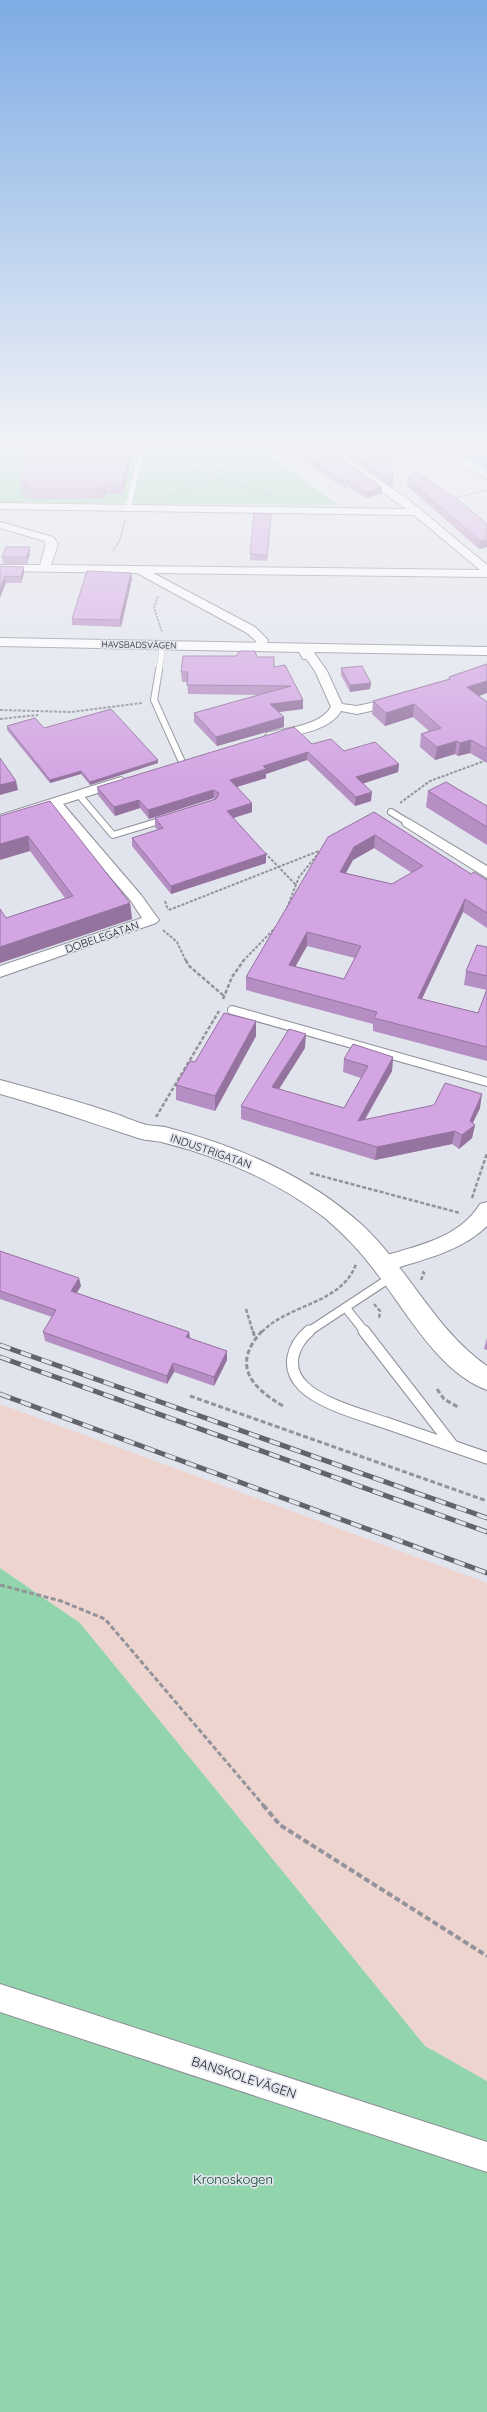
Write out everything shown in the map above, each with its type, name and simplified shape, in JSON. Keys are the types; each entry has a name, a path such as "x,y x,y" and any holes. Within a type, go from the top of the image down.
{"street":[{"path":"45,568 48,557"},
{"path":"470,557 487,571"},
{"path":"0,568 487,574"},
{"path":"139,570 258,635 262,640 260,647"},
{"name":"HAVSBADSVÄGEN","path":"0,642 260,647 277,648 316,656 367,648 487,651"},
{"path":"316,656 337,707"},
{"path":"337,707 357,710 368,709 408,698"},
{"path":"257,740 325,721 333,714 337,707"},
{"path":"167,767 197,758"},
{"path":"0,820 131,778"},
{"name":"DOBELEGATAN","path":"0,972 151,920 136,898 54,803"},
{"path":"409,823 487,873"},
{"name":"INDUSTRIGATAN","path":"0,1087 100,1116 146,1133 160,1134 221,1152 258,1167 300,1190 331,1211 367,1245 388,1270 433,1330 466,1364 487,1379"},
{"path":"388,1270 468,1233 474,1215"},
{"name":"BANSKOLEVÄGEN","path":"0,1998 487,2156"}],"lane":[{"path":"160,645 162,651 154,700 182,762"},
{"path":"79,795 113,835 171,817"},
{"path":"391,812 409,823"},
{"path":"232,1010 487,1082"},
{"path":"388,1270 346,1308 317,1325 300,1339 290,1361 297,1379 303,1386 320,1397 350,1411 487,1458"},
{"path":"346,1308 452,1446"}],"path":[{"path":"154,578 158,595 154,608 162,632 160,645"},
{"path":"0,719 44,714 99,711 154,700"},
{"path":"0,710 44,714"},
{"path":"391,812 419,785 487,760"},
{"path":"169,910 326,847"},
{"path":"262,851 296,885"},
{"path":"285,913 296,885 309,862 319,851"},
{"path":"222,1003 231,976 242,960 279,923"},
{"path":"177,942 188,964 224,996"},
{"path":"146,1133 222,1007"},
{"path":"474,1215 469,1204 487,1153"},
{"path":"303,1171 474,1215"},
{"path":"283,1406 256,1388 248,1377 247,1353 255,1339 265,1329 296,1308 340,1289 349,1282 356,1269 352,1255 367,1245"},
{"path":"246,1309 255,1339"},
{"path":"437,1389 444,1398 458,1407"},
{"path":"190,1396 487,1501"},
{"path":"0,1585 61,1601 105,1619 280,1825 487,1956"}],"shaded area":[{"path":"0,1404 487,1583 487,2081 425,2046 80,1623 0,1568"}],"green space":[{"name":"Kronoskogen","path":"0,1568 80,1623 425,2046 487,2081 487,2412 0,2412"}],"building":[{"path":"2,557 27,557 27,557"},
{"path":"0,566 24,567 21,577 5,576 0,589"},
{"path":"87,571 131,573 120,620 72,619"},
{"path":"240,651 255,651 257,657 274,657 274,667 285,665 303,700 270,704 284,717 216,737 194,713 291,686 187,685 188,672 181,672 183,656 236,656"},
{"path":"487,664 487,681 467,687 487,702 487,749 471,740 460,743 457,741 437,747 421,734 441,728 414,704 386,713 373,701 450,679 449,677"},
{"path":"362,666 371,683 350,685 341,668"},
{"path":"111,709 158,760 90,782 81,771 50,780 7,726 35,718 44,728"},
{"path":"294,727 312,744 331,739 344,751 375,742 399,764 356,777 372,792 356,797 308,752 263,766 266,769 230,780 252,803 227,811 266,854 171,886 132,838 163,828 155,818 216,799 219,793 213,790 148,810 139,800 114,807 97,787"},
{"path":"0,758 16,781 0,785"},
{"path":"446,782 487,806 487,827 428,791"},
{"path":"50,801 130,903 0,947 0,909 6,918 73,896 28,836 0,844 0,816"},
{"path":"374,812 471,874 474,872 487,880 487,913 465,899 418,998 478,1013 487,989 487,1047 374,1018 377,1012 246,977 328,837","holes":["375,835 423,866 392,884 340,872 354,847","307,932 361,946 344,979 289,965"]},
{"path":"477,945 487,947 487,976 466,971"},
{"path":"224,1013 256,1021 215,1096 176,1085 190,1061 195,1062"},
{"path":"289,1029 306,1034 272,1087 344,1108 368,1066 344,1059 353,1044 393,1057 358,1121 434,1105 445,1083 482,1094 470,1121 475,1125 462,1135 455,1131 377,1147 241,1106"},
{"path":"0,1251 79,1278 71,1291 189,1332 186,1337 227,1351 214,1377 173,1363 167,1376 43,1332 56,1310 0,1291"}],"railway":[{"path":"0,1345 487,1518"},
{"path":"0,1357 487,1532"},
{"path":"0,1394 487,1573"}]}
